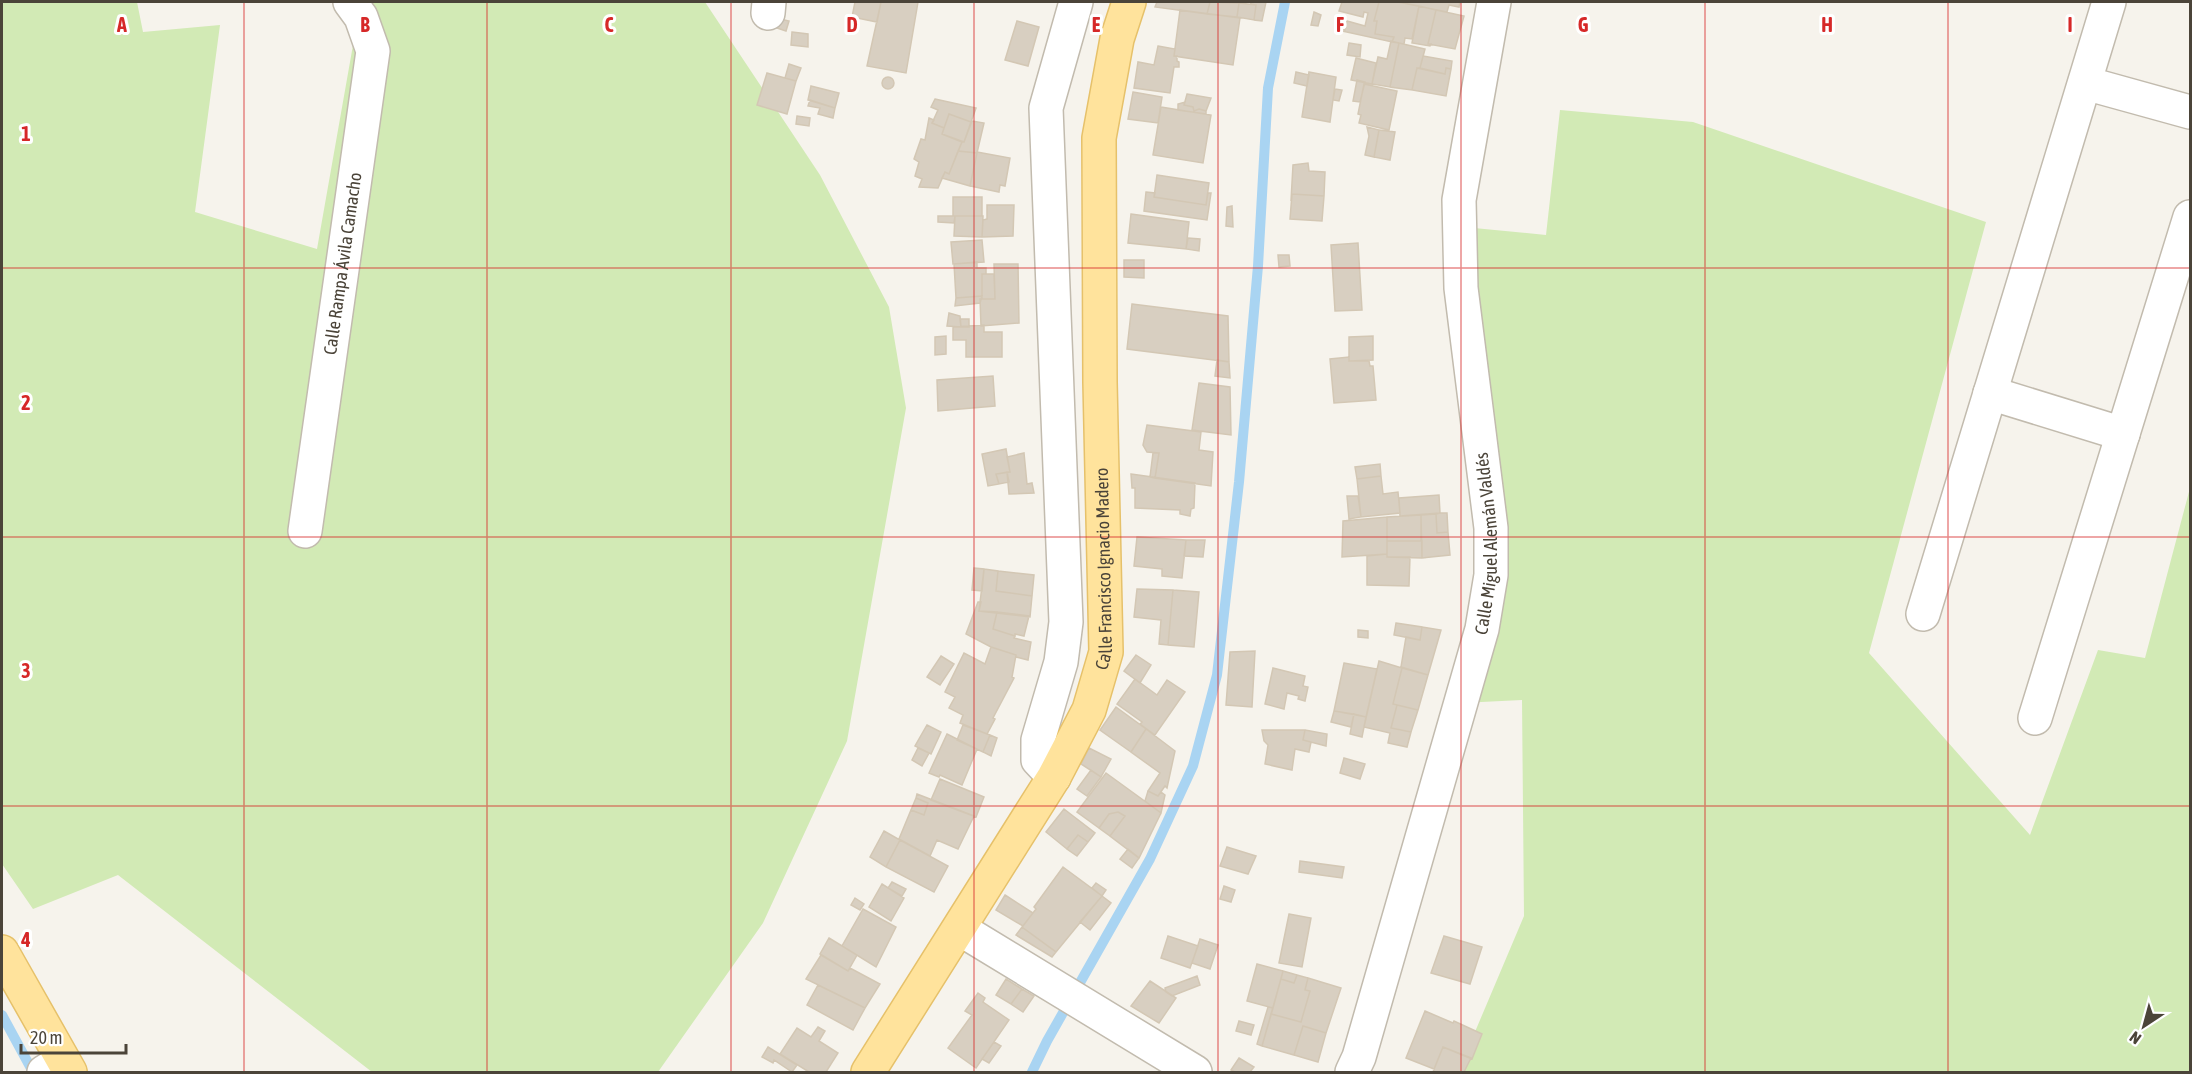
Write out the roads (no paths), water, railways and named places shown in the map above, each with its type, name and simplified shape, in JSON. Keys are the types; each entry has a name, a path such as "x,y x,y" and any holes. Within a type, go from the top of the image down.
{"main road":[{"name":"Calle Francisco Ignacio Madero","path":"868,1072 1054,777 1089,710 1106,652 1100,382 1099,138 1117,39 1129,2"},
{"path":"2,952 59,1068"}],"street":[{"name":"Calle Rampa Ávila Camacho","path":"305,531 372,51 361,17 350,2"},
{"path":"1054,777 1038,760 1038,740 1061,662 1066,622 1046,108 1076,2"},
{"name":"Calle Miguel Alemán Valdés","path":"1352,1072 1359,1057 1482,629 1491,575 1491,528 1461,288 1460,200 1494,2"},
{"path":"1923,614 2109,2"},
{"path":"2085,83 2190,112"},
{"path":"2035,718 2190,217"},
{"path":"1990,393 2123,434"},
{"path":"960,929 1195,1072"}],"waterway":[{"path":"1032,1072 1047,1041 1150,859 1193,766 1217,675 1239,482 1258,266 1268,88 1285,2"},
{"path":"2,1015 33,1072"}]}
